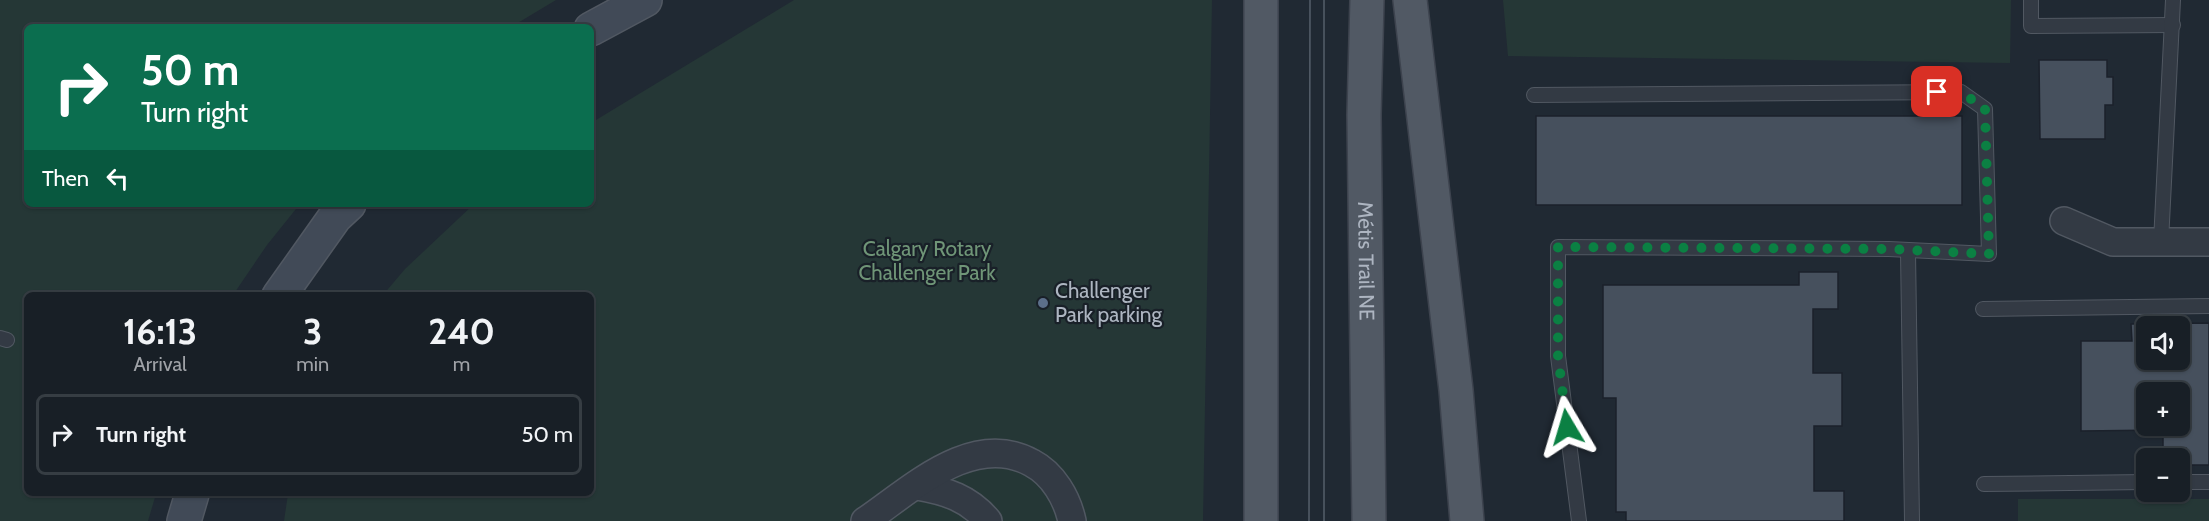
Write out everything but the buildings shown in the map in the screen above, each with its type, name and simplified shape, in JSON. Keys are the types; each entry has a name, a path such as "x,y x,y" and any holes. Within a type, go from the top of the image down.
{"main road":[{"path":"1261,0 1259,405 1261,521"},
{"name":"Métis Trail NE","path":"1367,0 1364,115 1369,521"},
{"path":"1410,0 1456,390 1467,521"},
{"path":"1248,521 1259,405"}],"street":[{"path":"594,27 645,0"},
{"path":"282,292 335,217 346,207"},
{"path":"2064,221 2113,242 2209,242"},
{"path":"865,521 960,460 982,452 1018,455 1040,467 1055,483 1066,501 1072,521"},
{"path":"917,486 958,496 973,504 988,521"},
{"path":"184,521 191,496"}],"lane":[{"path":"2031,0 2031,26 2173,26"},
{"path":"2161,242 2173,0"},
{"path":"1534,95 1961,92 1985,109 1989,254 1908,252 1889,249 1558,247 1558,356 1579,521"},
{"path":"1908,252 1912,521"},
{"path":"1983,309 2209,306"},
{"path":"1984,484 2136,482"},
{"path":"2190,482 2209,482"}],"green space":[{"path":"0,0 556,0 516,24 24,24 24,207 298,207 267,245 235,292 24,292 24,496 155,496 148,521 0,521"},
{"name":"Calgary Rotary Challenger Park","path":"794,0 1212,0 1203,521 284,521 288,496 594,496 594,292 386,292 405,269 471,207 594,207 594,121"},
{"path":"1503,0 2011,0 2010,63 1508,56"},
{"path":"2018,499 2136,499 2136,502 2190,502 2190,499 2209,499 2209,521 2018,521"}],"tram line":[{"path":"1309,521 1310,0"},
{"path":"1324,0 1324,521"}],"place":[{"name":"Challenger Park parking","path":"1043,303"}],"route":[{"path":"1567,427 1558,356 1558,247 1889,249 1908,252 1989,254 1985,109 1961,92 1937,92"}]}
